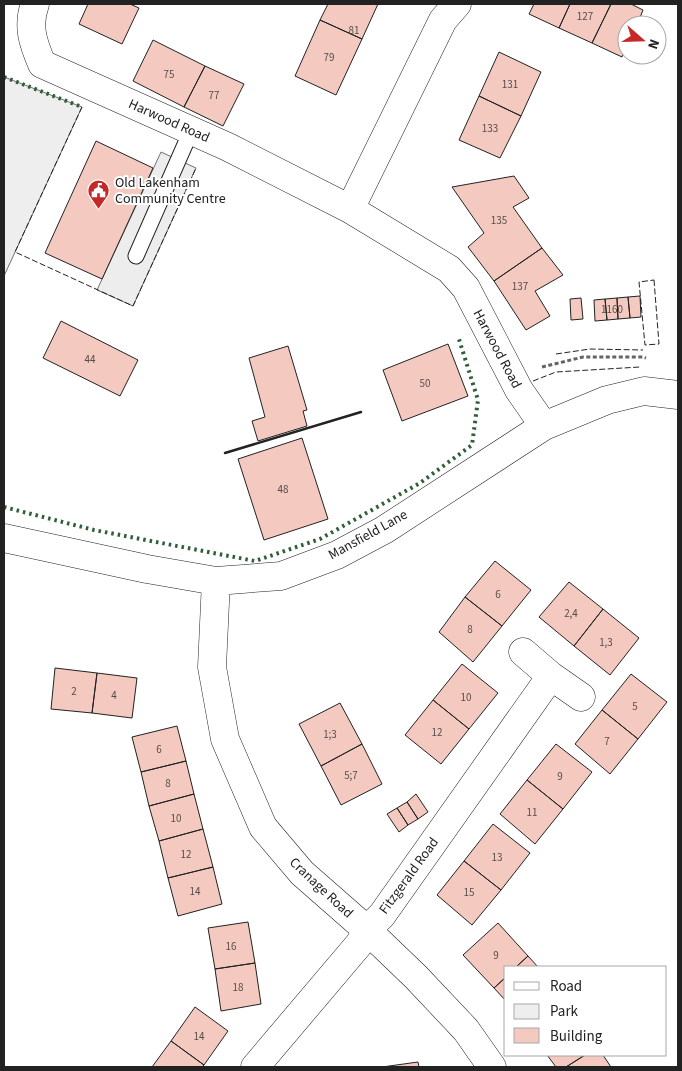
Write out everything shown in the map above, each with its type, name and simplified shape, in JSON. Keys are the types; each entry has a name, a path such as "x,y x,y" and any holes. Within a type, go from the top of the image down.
{"street":[{"name":"Harwood Road","path":"34,4 30,17 33,41 42,64 228,147 350,209 449,269 466,288 531,409 544,426"},
{"path":"350,209 442,20 457,4"},
{"name":"Mansfield Lane","path":"4,538 147,569 216,581 280,576 337,555 384,530 544,426 607,400 644,391 678,395"},
{"name":"Cranage Road","path":"216,581 212,666 225,738 263,827 302,873 367,930 416,977 466,1030 492,1067"},
{"path":"523,652 581,697"},
{"name":"Fitzgerald Road","path":"255,1067 360,943 367,930 382,914 552,676"}],"lane":[{"path":"136,256 191,130"}],"path":[{"path":"512,374 583,357 643,356 652,360"}],"green space":[{"path":"4,77 82,107 4,276"}],"shaded area":[{"path":"161,152 196,168 133,306 97,290"}],"building":[{"path":"88,4 130,4 139,8 122,44 79,24"},
{"path":"328,4 378,4 362,39 320,20"},
{"path":"534,4 570,4 559,28 529,14"},
{"path":"570,4 611,4 592,43 559,28"},
{"path":"611,4 631,4 643,10 641,15 617,15 617,55 592,43"},
{"path":"320,20 362,39 336,95 295,76"},
{"path":"153,40 205,66 184,107 133,81"},
{"path":"499,52 541,72 521,116 479,96"},
{"path":"205,66 244,84 223,126 184,107"},
{"path":"479,96 521,116 500,158 459,140"},
{"name":"Old Lakenham Community Centre","path":"96,141 153,168 102,279 45,253"},
{"path":"514,176 529,198 513,207 542,248 494,281 468,247 484,233 452,187"},
{"path":"542,248 563,275 535,291 550,316 526,330 494,281"},
{"path":"640,296 641,317 630,318 628,297"},
{"path":"628,297 630,318 618,319 617,298"},
{"path":"581,298 583,319 571,320 570,299"},
{"path":"617,298 618,319 607,320 605,299"},
{"path":"605,299 607,320 595,321 594,300"},
{"path":"61,321 138,360 120,396 43,358"},
{"path":"448,344 468,396 402,421 383,370"},
{"path":"288,346 307,410 303,411 307,426 258,441 252,421 265,417 249,358"},
{"path":"302,438 328,519 264,540 238,459"},
{"path":"495,561 531,590 502,626 465,597"},
{"path":"569,582 603,609 574,646 539,617"},
{"path":"465,597 502,626 473,662 439,632"},
{"path":"603,609 639,638 610,675 574,646"},
{"path":"462,664 498,693 469,729 433,700"},
{"path":"55,668 97,673 92,713 51,709"},
{"path":"97,673 137,678 132,718 92,713"},
{"path":"631,674 667,702 638,739 602,710"},
{"path":"433,700 469,729 441,764 405,735"},
{"path":"340,703 362,744 321,766 299,724"},
{"path":"602,710 638,739 610,774 575,744"},
{"path":"177,726 186,761 141,772 132,737"},
{"path":"362,744 382,784 341,805 321,766"},
{"path":"556,744 592,772 563,809 527,780"},
{"path":"186,761 194,794 149,806 141,772"},
{"path":"527,780 563,809 535,844 500,814"},
{"path":"194,794 203,829 159,841 149,806"},
{"path":"416,794 428,812 418,819 407,802"},
{"path":"407,802 418,819 408,825 397,808"},
{"path":"397,808 408,825 399,832 387,814"},
{"path":"493,824 530,853 501,890 464,861"},
{"path":"203,829 213,867 168,878 159,841"},
{"path":"464,861 501,890 472,925 437,895"},
{"path":"213,867 222,904 178,916 168,878"},
{"path":"248,922 255,963 215,969 208,928"},
{"path":"498,923 528,956 517,966 504,966 504,979 494,988 463,955"},
{"path":"528,956 537,966 517,966"},
{"path":"255,963 261,1004 221,1011 215,969"},
{"path":"504,979 504,999 494,988"},
{"path":"195,1007 228,1031 204,1065 171,1041"},
{"path":"171,1041 204,1065 202,1067 152,1067"},
{"path":"548,1056 583,1056 566,1067 556,1067"},
{"path":"583,1056 604,1056 611,1067 566,1067"},
{"path":"418,1062 419,1067 382,1067"}],"hedge":[{"path":"4,77 82,107"},
{"path":"4,507 94,530 255,561 320,539 420,483 472,445 478,400 458,336"}],"fence":[{"path":"82,107 15,252 133,306 196,168"},
{"path":"654,280 659,344 645,345 639,282 654,280"},
{"path":"556,354 590,349 643,350"},
{"path":"533,381 556,372 640,367"}],"wall":[{"path":"225,453 361,412"}],"place":[{"name":"Old Lakenham Community Centre","path":"99,210"}]}
